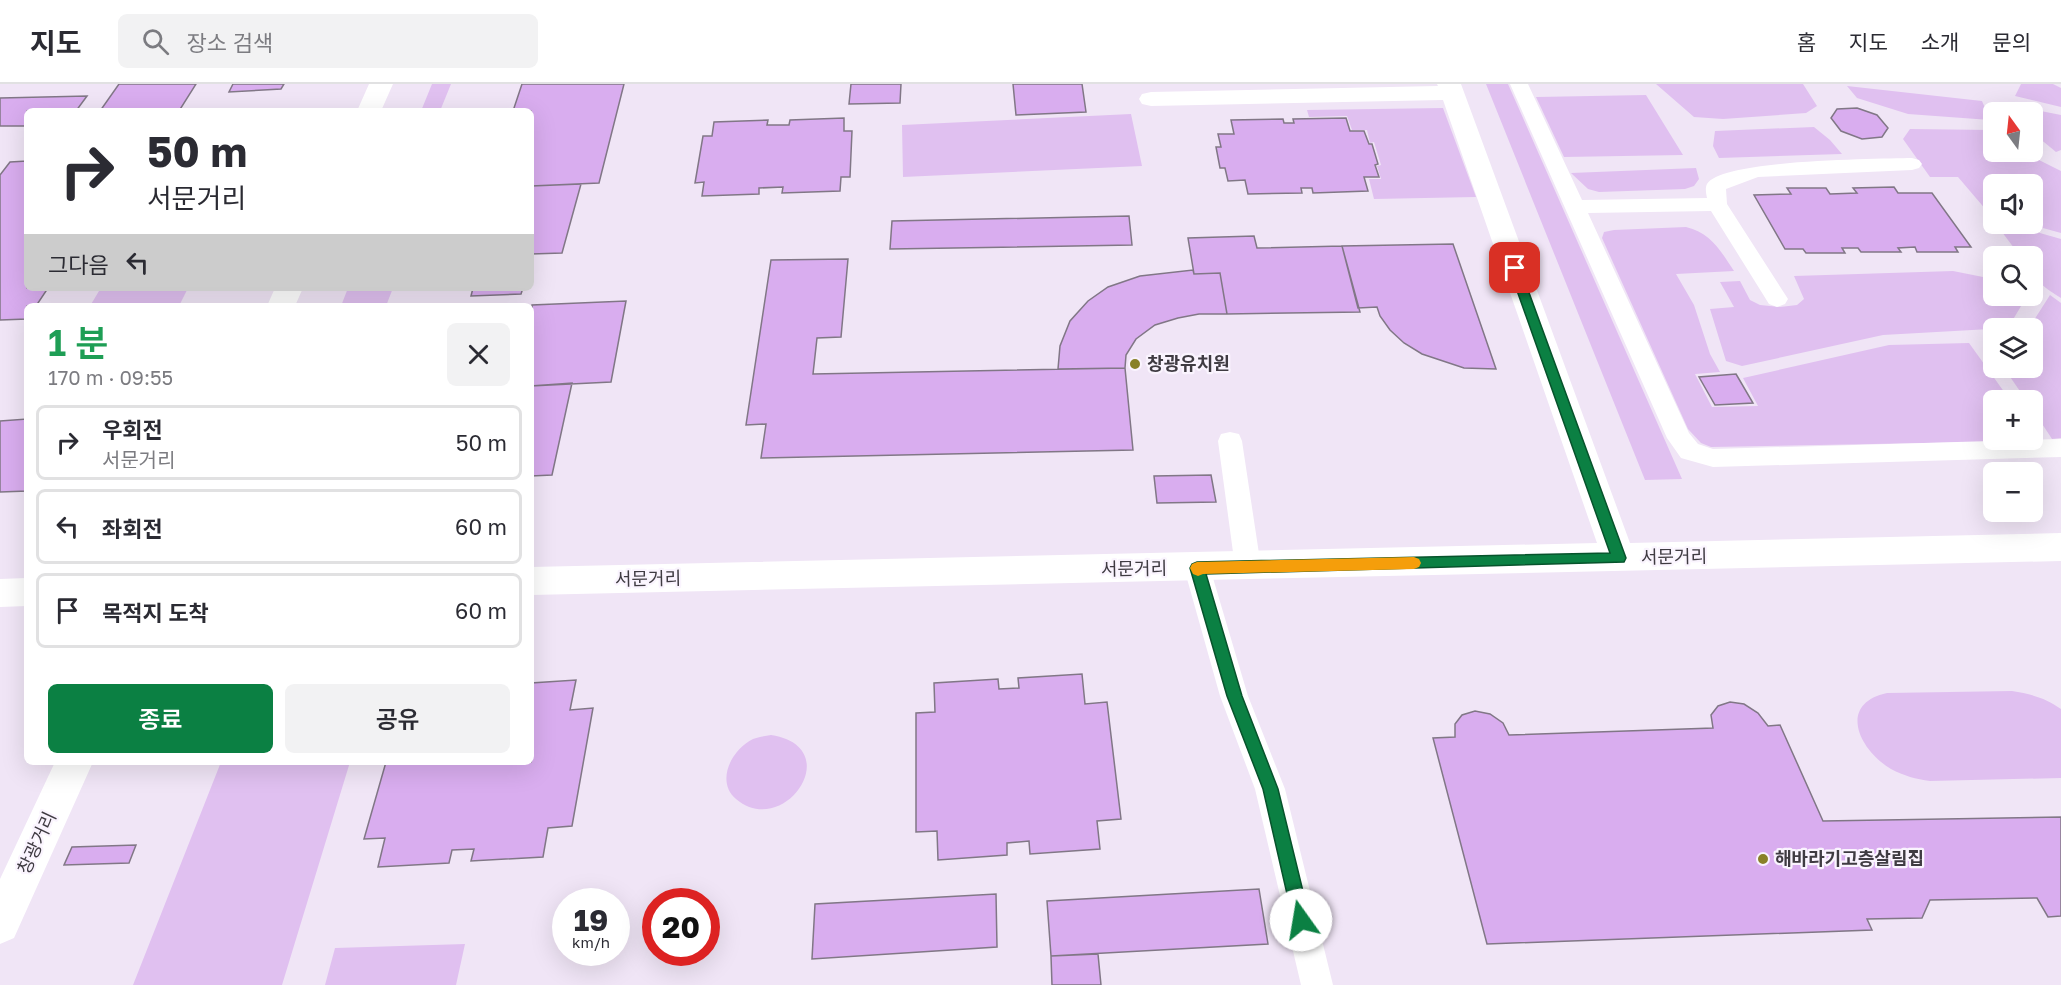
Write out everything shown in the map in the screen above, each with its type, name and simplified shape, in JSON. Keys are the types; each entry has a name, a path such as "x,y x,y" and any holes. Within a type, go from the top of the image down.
{"street":[{"path":"370,108 381,84"},
{"path":"1151,99 1450,88 1619,558"},
{"name":"서문거리","path":"534,581 1248,567 2061,547"},
{"path":"0,593 24,592"},
{"name":"창광거리","path":"0,924 73,765"}],"lane":[{"path":"1519,84 1679,438 1690,451 1713,458 2061,448"},
{"path":"1777,299 1717,204 1716,186 1758,171 1912,164"},
{"path":"1574,207 1717,204"},
{"path":"1230,441 1248,567"},
{"path":"1197,568 1234,696 1270,789 1317,985"}],"shaded area":[{"path":"432,84 451,84 441,108 422,108"},
{"path":"1486,84 1508,84 1682,479 1645,480"},
{"path":"1656,84 1803,84 1817,106 1806,113 1723,119 1694,117"},
{"path":"2021,84 2053,84 2061,88 2061,107 2043,102 2015,96"},
{"path":"1847,86 1982,101 1983,119 1908,114 1857,98"},
{"path":"1646,95 1683,155 1564,157 1536,97"},
{"path":"1443,108 1476,197 1374,199 1369,179 1381,179 1377,166 1381,165 1374,142 1370,143 1367,130 1352,130 1347,116 1309,117 1307,110"},
{"path":"2043,111 2061,115 2061,150 2056,152 2043,141"},
{"path":"1131,114 1142,166 903,177 902,125"},
{"path":"1814,127 1842,154 1719,158 1713,146 1715,131"},
{"path":"1910,129 1983,130 1983,162 2043,162 2061,171 2061,233 2043,228 2043,174 1983,174 1983,206 1958,177 1930,177 1903,139"},
{"path":"1696,168 1699,179 1694,186 1685,189 1599,192 1588,189 1571,173"},
{"path":"1686,227 1695,230 1702,233 1719,249 1734,271 1676,274 1694,305 1710,354 1720,372 1695,374 1712,407 1758,406 1743,378 1889,345 1969,343 1983,362 1983,378 1994,378 2003,390 1983,390 1983,442 1711,447 1701,443 1688,429 1602,238 1604,232"},
{"path":"2004,234 2043,234 2061,239 2061,298 2043,285 2043,246 2012,246"},
{"path":"1953,271 1983,277 1983,306 2021,306 2014,318 1983,318 1983,329 1883,335 1742,366 1726,361 1710,309 1734,307 1720,282 1740,281 1750,300 1760,305 1780,307 1797,305 1804,299 1794,276"},
{"path":"99,291 186,291 180,303 92,303"},
{"path":"347,291 392,291 387,303 342,303"},
{"path":"2050,295 2061,303 2061,438 2052,439 2043,425 2043,390 2019,390 2011,378 2043,378 2043,318 2035,318"},
{"path":"2012,691 2038,697 2061,709 2061,778 1930,781 1915,778 1891,769 1880,761 1862,740 1858,728 1858,717 1862,707 1872,699 1887,693"},
{"path":"771,735 794,743 805,756 806,771 800,787 788,800 773,808 754,809 736,799 730,792 727,783 729,766 745,744 755,738"},
{"path":"220,765 349,765 282,985 133,985"},
{"path":"465,944 456,985 325,985 335,948"}],"building":[{"path":"119,84 196,84 181,108 102,108"},
{"path":"233,84 284,84 281,89 229,92"},
{"path":"522,84 624,84 599,183 534,186 534,108 514,108"},
{"path":"851,84 901,84 900,103 849,104"},
{"path":"1013,84 1082,84 1086,112 1016,115"},
{"path":"87,96 78,108 24,108 24,126 0,126 0,98"},
{"path":"1857,108 1877,115 1888,128 1882,137 1862,139 1841,131 1831,118 1837,109"},
{"path":"844,118 844,131 852,131 850,177 841,177 840,191 782,193 783,187 759,188 759,194 702,196 704,182 695,183 703,136 712,136 714,122 768,120 767,125 789,125 790,120"},
{"path":"1346,118 1350,131 1364,131 1369,144 1372,144 1379,177 1364,177 1368,191 1313,193 1312,188 1301,188 1302,193 1248,194 1245,180 1228,181 1225,168 1220,168 1216,147 1221,147 1218,134 1234,134 1231,120 1283,119 1284,123 1294,123 1293,119"},
{"path":"24,161 24,291 46,291 38,303 24,303 24,319 0,320 0,175 10,162"},
{"path":"581,184 562,253 534,254 534,186"},
{"path":"1894,187 1898,193 1932,193 1971,247 1955,247 1958,252 1917,252 1915,247 1898,248 1901,252 1861,252 1858,248 1842,248 1845,253 1806,253 1803,249 1785,249 1754,195 1791,194 1787,188 1826,188 1830,194 1857,193 1853,188"},
{"path":"1129,216 1132,245 890,249 892,221"},
{"path":"1254,236 1257,248 1342,246 1360,312 1227,314 1220,273 1194,274 1188,238"},
{"path":"1453,244 1496,369 1464,368 1422,354 1404,343 1390,330 1380,316 1377,307 1358,308 1342,246"},
{"path":"848,259 841,337 817,338 813,374 1125,368 1133,450 761,458 766,424 746,425 771,260"},
{"path":"1193,270 1194,274 1220,273 1227,314 1199,314 1155,325 1136,339 1126,355 1125,368 1058,369 1060,346 1070,321 1088,301 1108,287 1140,276"},
{"path":"472,291 522,291 521,294 471,296"},
{"path":"626,301 611,382 534,386 534,305"},
{"path":"1736,374 1753,403 1715,405 1699,377"},
{"path":"572,383 552,475 534,476 534,386"},
{"path":"24,419 24,491 0,492 0,421"},
{"path":"1211,475 1216,502 1157,503 1154,476"},
{"path":"1082,674 1085,704 1107,702 1121,819 1097,821 1100,849 1030,854 1029,841 1007,843 1007,855 938,860 937,831 916,832 916,713 935,712 934,683 998,679 999,689 1019,688 1018,678"},
{"path":"576,680 570,710 593,708 572,826 548,828 543,857 471,861 474,849 452,850 449,863 378,867 385,838 364,839 385,765 534,765 534,683"},
{"name":"해바라기고층살림집","path":"1730,702 1744,704 1758,713 1768,726 1780,725 1823,821 2061,817 2061,916 2048,917 2037,898 1930,900 1922,918 1867,919 1872,930 1487,944 1433,738 1455,737 1455,724 1462,715 1475,711 1490,714 1503,723 1509,735 1713,728 1711,715 1718,706"},
{"path":"136,845 129,863 64,865 72,847"},
{"path":"1259,889 1268,944 1051,956 1047,901"},
{"path":"996,894 997,947 812,959 815,904"},
{"path":"1098,954 1101,985 1052,985 1051,956"}],"slow traffic":[{"path":"1198,570 1197,568 1414,563"}],"place":[{"name":"창광유치원","path":"1135,364"},
{"name":"해바라기고층살림집","path":"1763,859"}],"route":[{"path":"1301,920 1270,789 1234,696 1197,568 1619,558 1515,268"}]}
